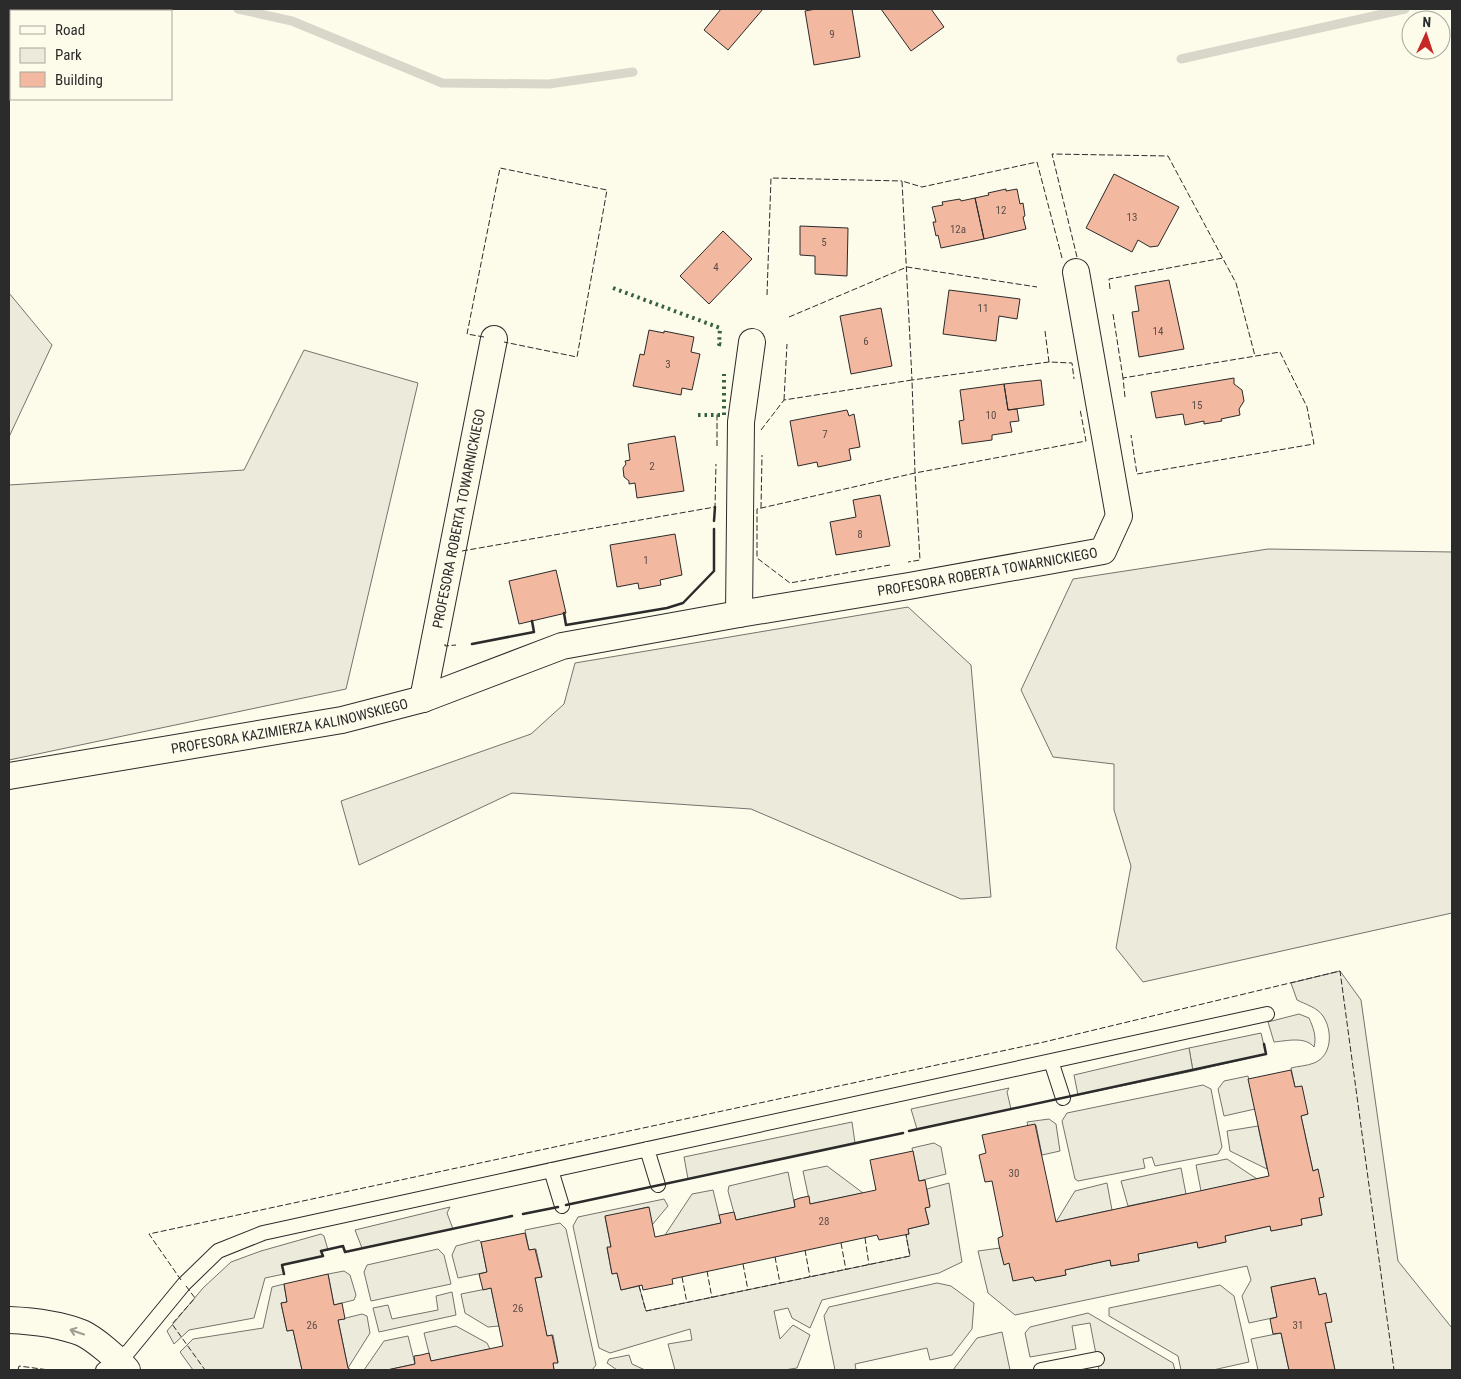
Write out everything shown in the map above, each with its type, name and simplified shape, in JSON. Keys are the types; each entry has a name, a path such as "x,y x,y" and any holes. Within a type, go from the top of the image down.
{"street":[{"name":"PROFESORA ROBERTA TOWARNICKIEGO","path":"562,646 1103,551 1118,516 1076,272"},
{"name":"PROFESORA ROBERTA TOWARNICKIEGO","path":"423,699 494,340"},
{"path":"739,614 741,422 752,342"},
{"name":"PROFESORA KAZIMIERZA KALINOWSKIEGO","path":"9,776 342,720 423,699 562,646"},
{"path":"9,1320 46,1323 84,1334 116,1366"}],"lane":[{"path":"116,1366 184,1284 218,1251 263,1233 1267,1014"},
{"path":"1051,1061 1063,1098"},
{"path":"647,1149 658,1185"},
{"path":"551,1170 562,1206"},
{"path":"1045,1370 1097,1359"}],"green space":[{"path":"9,293 52,345 9,437"},
{"path":"304,350 418,383 346,689 9,760 9,485 244,470"},
{"path":"1268,549 1452,552 1452,913 1143,982 1116,948 1131,866 1114,810 1114,764 1053,757 1021,690 1073,579"},
{"path":"908,607 971,665 991,897 961,899 751,809 512,793 359,865 341,801 531,734 564,704 575,663"},
{"path":"1340,971 1361,1000 1398,1261 1452,1328 1452,1370 1335,1370 1325,1323 1331,1322 1319,1295 1315,1278 1271,1287 1277,1317 1249,1323 1242,1296 1251,1280 1247,1266 1015,1315 988,1293 978,1251 1000,1248 1004,1264 1009,1263 1013,1280 1033,1277 1035,1281 1066,1275 1065,1270 1110,1260 1111,1266 1139,1261 1138,1254 1197,1242 1199,1248 1226,1242 1225,1236 1270,1226 1271,1231 1302,1225 1301,1219 1322,1215 1319,1198 1318,1169 1313,1171 1301,1116 1308,1114 1295,1087 1291,1068 1320,1060 1327,1049 1329,1036 1326,1022 1321,1013 1315,1008 1297,1000 1291,983"},
{"path":"1299,1014 1309,1018 1315,1036 1314,1047 1301,1040 1274,1042 1268,1022"},
{"path":"1261,1033 1266,1054 1193,1071 1189,1048"},
{"path":"1248,1076 1255,1109 1224,1116 1218,1089 1224,1081"},
{"path":"1203,1085 1211,1089 1222,1147 1218,1154 1155,1166 1152,1157 1143,1159 1145,1168 1078,1181 1075,1179 1062,1121 1067,1113"},
{"path":"1049,1119 1056,1124 1060,1151 1042,1155 1036,1125 1028,1126 1027,1122"},
{"path":"1258,1126 1267,1169 1230,1151 1227,1131"},
{"path":"934,1143 941,1147 946,1174 919,1181 912,1148"},
{"path":"1227,1159 1257,1179 1201,1191 1196,1165"},
{"path":"827,1166 863,1193 810,1204 803,1171"},
{"path":"1181,1168 1186,1194 1128,1206 1121,1181"},
{"path":"788,1172 795,1207 736,1220 728,1191 729,1186"},
{"path":"949,1183 962,1262 939,1273 822,1300 810,1328 792,1318 788,1308 774,1311 780,1339 793,1325 810,1335 797,1368 784,1370 675,1370 668,1344 692,1340 690,1329 610,1353 599,1348 573,1226 578,1217 664,1199 668,1206 652,1225 648,1207 605,1217 611,1247 607,1248 612,1274 617,1273 621,1290 639,1286 646,1311 910,1256 906,1235 909,1234 908,1229 929,1224 925,1208 930,1206 927,1189"},
{"path":"1107,1183 1112,1210 1056,1222 1075,1191"},
{"path":"713,1190 721,1223 665,1235 692,1194"},
{"path":"560,1223 566,1229 596,1365 592,1370 554,1370 553,1363 558,1362 553,1335 547,1336 535,1278 542,1277 536,1249 529,1250 525,1230"},
{"path":"321,1234 324,1236 328,1250 321,1251 323,1256 282,1265 284,1274 265,1278 254,1318 189,1330 174,1344 167,1331 203,1288 231,1262 261,1251"},
{"path":"479,1240 487,1272 458,1278 452,1255 456,1246"},
{"path":"438,1249 444,1255 451,1284 371,1301 364,1272 367,1265"},
{"path":"344,1271 350,1275 356,1295 354,1300 334,1305 328,1274"},
{"path":"937,1283 951,1286 974,1303 972,1329 952,1355 930,1360 927,1348 855,1364 856,1370 835,1370 824,1316 829,1307"},
{"path":"284,1284 287,1302 281,1303 287,1331 293,1330 302,1370 193,1370 180,1352 193,1339 263,1328 272,1287"},
{"path":"1220,1285 1234,1296 1249,1362 1213,1370 1181,1370 1178,1356 1109,1316 1109,1308"},
{"path":"491,1288 499,1326 488,1327 465,1313 461,1294"},
{"path":"452,1292 456,1315 379,1332 373,1308 388,1305 392,1319 438,1310 436,1296"},
{"path":"1088,1313 1173,1363 1175,1370 1099,1370 1090,1323 1072,1326 1076,1349 1030,1357 1025,1333 1030,1327"},
{"path":"362,1314 367,1316 370,1333 348,1368 338,1320"},
{"path":"456,1326 487,1343 490,1349 431,1361 424,1333"},
{"path":"1002,1332 1010,1370 953,1370 977,1338"},
{"path":"1281,1333 1289,1370 1258,1370 1251,1339"},
{"path":"408,1336 415,1364 387,1370 364,1370 384,1341"},
{"path":"629,1355 632,1364 645,1370 617,1370 607,1363 609,1359"}],"shaded area":[{"path":"1189,1048 1193,1071 1078,1095 1074,1075"},
{"path":"1009,1088 1007,1092 1011,1109 917,1129 911,1109"},
{"path":"852,1122 855,1143 688,1179 684,1157"},
{"path":"450,1207 447,1213 453,1229 362,1248 355,1230"}],"building":[{"path":"721,9 763,9 728,50 704,30"},
{"path":"816,9 852,9 860,57 814,65 805,11"},
{"path":"881,9 931,9 944,27 911,51"},
{"path":"1114,174 1179,207 1158,246 1150,247 1138,240 1132,252 1086,228"},
{"path":"1006,189 1006,191 1017,189 1020,204 1023,203 1025,216 1023,217 1026,229 984,239 975,198"},
{"path":"975,198 984,239 941,248 938,235 936,236 933,222 936,222 932,207 943,205 942,202"},
{"path":"800,226 848,228 847,276 815,274 815,256 800,255"},
{"path":"723,231 752,259 709,304 680,276"},
{"path":"1169,280 1184,349 1139,357 1132,312 1139,311 1135,286"},
{"path":"949,290 1020,299 1017,319 999,316 996,341 943,334"},
{"path":"881,308 892,366 851,374 840,316"},
{"path":"649,330 694,337 691,352 700,354 692,390 682,388 681,395 633,386 640,354 644,355"},
{"path":"1234,378 1234,384 1242,390 1244,401 1239,409 1240,415 1221,419 1222,421 1204,424 1204,421 1185,425 1183,414 1156,418 1151,392"},
{"path":"1041,380 1044,405 1008,410 1004,384"},
{"path":"1004,384 1008,410 1017,409 1019,421 1010,422 1012,432 992,435 992,440 962,444 959,421 964,420 960,390"},
{"path":"847,410 849,416 854,414 860,447 849,449 851,460 818,467 817,462 798,466 790,421"},
{"path":"675,436 684,491 637,498 635,483 629,484 629,481 624,477 623,468 626,464 625,461 630,460 628,444"},
{"path":"880,495 890,546 836,555 830,522 856,517 853,500"},
{"path":"675,534 682,575 660,580 661,585 639,589 638,583 617,587 610,545"},
{"path":"556,570 566,613 519,624 509,581"},
{"path":"1291,1070 1295,1087 1302,1086 1308,1114 1301,1116 1313,1171 1318,1169 1324,1197 1319,1198 1322,1215 1301,1219 1302,1225 1271,1231 1270,1226 1225,1236 1226,1242 1198,1248 1197,1242 1138,1254 1139,1261 1111,1266 1110,1260 1065,1270 1066,1275 1035,1281 1033,1277 1013,1281 1009,1263 1004,1265 999,1245 998,1238 1003,1236 992,1181 985,1182 979,1155 986,1153 982,1135 1035,1124 1056,1222 1269,1176 1248,1079"},
{"path":"913,1151 919,1181 925,1180 930,1207 925,1208 929,1224 908,1229 909,1234 879,1240 877,1235 672,1279 673,1284 643,1290 642,1285 621,1290 617,1273 612,1274 607,1247 611,1247 605,1216 649,1207 655,1237 721,1223 719,1215 734,1212 736,1220 795,1207 794,1200 809,1196 810,1204 876,1190 870,1160"},
{"path":"525,1233 529,1250 535,1249 542,1277 535,1278 547,1336 552,1335 558,1363 553,1363 554,1370 387,1370 415,1364 414,1356 429,1353 431,1361 503,1346 491,1288 483,1290 479,1274 487,1272 481,1242"},
{"path":"328,1274 334,1305 342,1303 345,1319 338,1320 348,1368 351,1370 302,1370 293,1330 287,1331 281,1303 287,1302 284,1284"},
{"path":"1315,1278 1319,1295 1326,1293 1332,1322 1325,1323 1335,1370 1289,1370 1281,1333 1273,1334 1270,1319 1277,1317 1271,1287"}],"waterway":[{"path":"238,9 292,21 442,83 549,84 633,72"},
{"path":"1181,59 1405,9"}],"hedge":[{"path":"613,288 720,328 719,344 724,345"},
{"path":"698,415 724,415 724,374"}],"fence":[{"path":"1077,257 1052,154 1168,156 1236,283 1255,356"},
{"path":"1062,258 1037,162 922,187 902,181 912,380 1049,362 1072,363 1074,379"},
{"path":"484,337 467,334 500,168 607,190 577,357 504,342"},
{"path":"767,295 771,178 902,181"},
{"path":"1110,289 1109,279 1223,258"},
{"path":"789,317 907,267 1037,287"},
{"path":"1113,314 1123,378"},
{"path":"1045,331 1049,362"},
{"path":"784,400 787,344"},
{"path":"1125,397 1123,378 1280,352 1307,407 1314,444 1137,474 1131,435"},
{"path":"761,430 784,400 912,380 915,473 1086,441 1080,409"},
{"path":"717,414 717,446"},
{"path":"761,508 762,455"},
{"path":"462,551 715,507 716,464"},
{"path":"890,565 790,583 757,558 757,509 915,473 920,560 908,562"},
{"path":"445,644 445,646 456,645"},
{"path":"181,1280 149,1234 1044,1042 1340,971 1394,1370"},
{"path":"639,1286 646,1311 910,1256 906,1235"},
{"path":"865,1238 869,1265"},
{"path":"841,1243 846,1270"},
{"path":"805,1250 810,1277"},
{"path":"775,1257 780,1283"},
{"path":"743,1264 748,1290"},
{"path":"707,1271 712,1298"},
{"path":"682,1277 687,1303"},
{"path":"186,1286 195,1298 172,1324 205,1370"},
{"path":"18,1370 19,1366 49,1370"}],"wall":[{"path":"714,521 715,507"},
{"path":"564,613 566,625 667,608 683,603 714,571 714,529"},
{"path":"472,644 534,632 532,621"},
{"path":"909,1131 1266,1054 1264,1044"},
{"path":"566,1205 903,1133"},
{"path":"523,1214 558,1207"},
{"path":"284,1274 282,1265 323,1256 321,1251 343,1246 345,1252 512,1216"}]}
